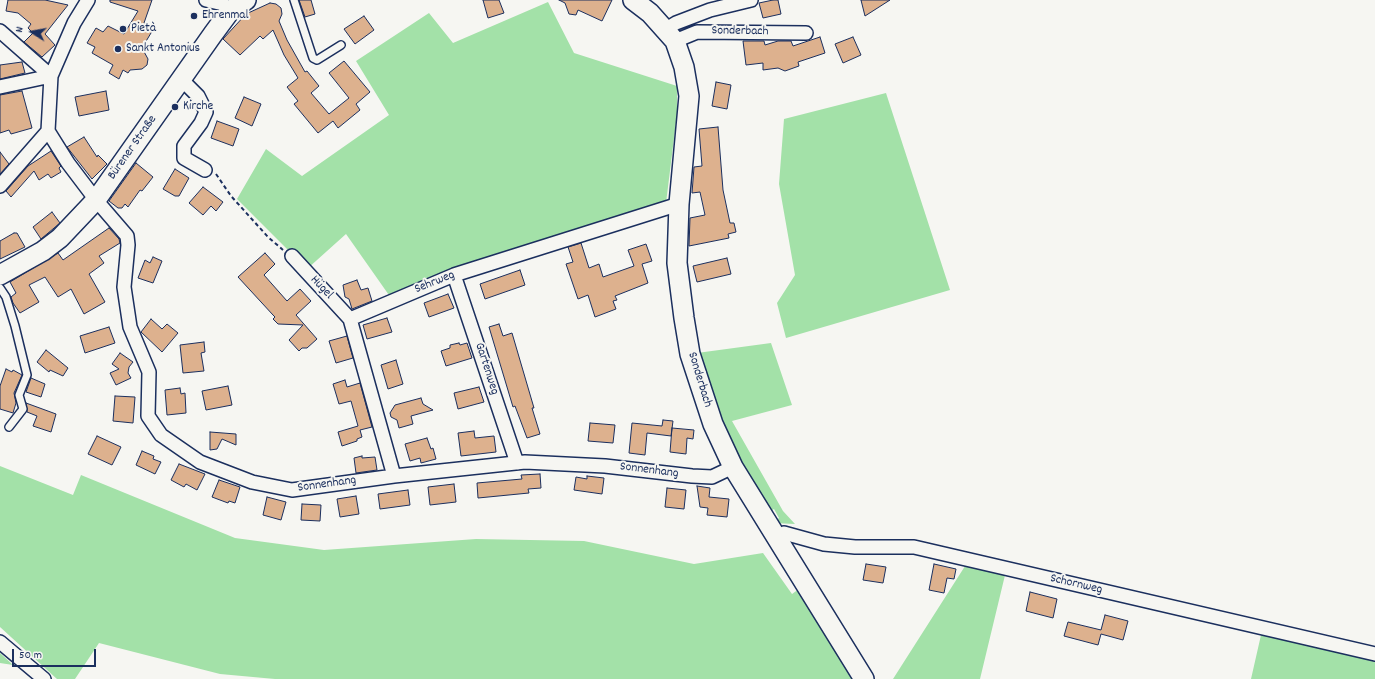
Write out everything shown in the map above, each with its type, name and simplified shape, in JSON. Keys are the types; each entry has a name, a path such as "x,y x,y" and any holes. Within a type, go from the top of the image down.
{"street":[{"path":"0,186 48,131 51,76 74,23 88,0"},
{"path":"206,0 223,4 230,11"},
{"name":"Bürener Straße","path":"0,275 43,251 60,238 96,200 230,11 246,0"},
{"name":"Sonderbach","path":"633,0 650,12 671,35 684,67 690,96 679,204 677,262 690,354 713,424 732,467 864,679"},
{"path":"671,35 676,23 709,5 751,0"},
{"path":"0,31 51,76"},
{"name":"Sonderbach","path":"671,35 697,32 806,33"},
{"path":"0,87 51,76"},
{"path":"182,80 198,96 206,112 201,123 184,146 184,158 205,170"},
{"name":"Sonnenhang","path":"48,131 68,163 96,200 127,236 128,245 124,287 130,327 149,372 148,416 161,435 200,462 252,482 292,490 394,476 525,462 605,466 705,477 712,477 732,467"},
{"name":"Sehrweg","path":"350,319 454,275 679,204"},
{"name":"Hügel","path":"292,256 350,319"},
{"name":"Gartenweg","path":"454,275 517,463"},
{"path":"350,319 394,476"},
{"name":"Schornweg","path":"776,538 784,533 824,544 855,547 914,547 1375,654"},
{"path":"0,642 44,679"}],"lane":[{"path":"294,0 313,58 317,60 341,45"},
{"path":"0,288 6,297 27,375 19,395 23,409 9,427"}],"path":[{"path":"205,170 217,174 231,196 268,237 292,256"}],"green space":[{"path":"548,2 574,53 677,86 677,114 666,203 391,298 346,234 307,269 237,199 266,149 302,176 389,115 356,61 429,13 453,43"},
{"path":"886,93 950,290 786,338 777,303 795,275 779,184 784,119"},
{"path":"771,343 792,405 732,421 783,511 795,524 773,523 779,518 774,509 767,513 720,423 697,353"},
{"path":"0,466 73,495 81,475 235,538 324,550 476,539 584,541 694,564 763,553 792,594 799,589 858,679 275,679 220,674 99,643 75,679 57,679 0,627"},
{"path":"967,563 1006,571 980,679 893,679"},
{"path":"1261,635 1375,661 1375,679 1251,679"},
{"path":"0,653 13,665 0,663"}],"building":[{"path":"8,0 45,0 68,5 45,34 55,45 42,57 24,42 33,33 28,28 31,24 18,13 6,11"},
{"name":"Sankt Antonius","path":"110,0 152,0 144,23 154,28 142,48 148,59 147,65 142,69 130,70 128,73 123,70 119,79 109,73 113,65 92,53 95,47 87,43 96,28 103,32 108,26 124,34 138,11 110,2"},
{"path":"299,0 311,0 315,14 305,17"},
{"path":"483,0 499,0 504,13 488,18"},
{"path":"559,0 612,0 602,21 578,10 576,15 569,14 565,3"},
{"path":"778,0 781,14 763,18 759,3"},
{"path":"861,0 890,0 865,16"},
{"path":"270,3 276,4 281,8 282,14 279,21 287,40 305,72 307,71 319,86 311,93 329,114 349,98 329,73 344,61 370,92 356,104 360,110 338,128 333,121 318,133 294,104 298,101 287,87 298,78 284,55 273,30 263,39 260,36 240,55 223,39 246,14"},
{"path":"364,16 374,30 355,44 344,29"},
{"path":"820,37 825,53 798,62 799,66 785,71 778,68 763,70 763,63 746,65 743,41 764,41 765,45 778,41 791,41 793,46"},
{"path":"853,37 861,55 843,63 835,44"},
{"path":"22,62 25,73 0,79 0,65"},
{"path":"716,82 731,85 727,109 712,106"},
{"path":"22,91 32,128 11,134 9,130 0,133 0,95"},
{"path":"106,91 109,110 79,116 75,97"},
{"path":"244,97 261,104 252,126 235,118"},
{"path":"217,121 239,129 233,146 211,138"},
{"path":"718,127 723,190 730,223 734,223 736,232 728,234 729,238 689,246 690,218 705,215 700,192 692,193 694,167 702,166 699,129"},
{"path":"84,137 97,157 98,155 107,164 92,179 67,147"},
{"path":"51,151 61,166 59,168 61,172 51,178 48,174 39,180 34,171 11,197 6,191 28,166"},
{"path":"0,152 9,164 0,174"},
{"path":"136,163 153,177 142,191 140,190 128,207 125,204 122,208 118,208 109,201"},
{"path":"175,169 189,178 179,196 175,196 163,189"},
{"path":"203,187 223,202 216,211 211,206 203,215 189,203"},
{"path":"52,212 60,223 41,239 33,227"},
{"path":"109,228 119,239 120,243 99,256 104,263 89,274 105,302 84,314 71,289 58,297 45,277 29,285 39,302 20,313 11,297 16,293 10,282 58,253 63,260"},
{"path":"14,233 17,233 25,247 0,259 0,241"},
{"path":"581,243 589,268 599,264 603,277 634,266 628,250 646,244 652,261 642,264 648,283 615,296 617,300 613,301 616,309 595,317 588,295 578,299 566,264 573,262 568,247"},
{"path":"265,253 275,264 264,275 287,301 300,289 311,301 296,315 317,339 307,348 302,348 299,351 289,340 303,325 278,324 273,319 275,317 238,277"},
{"path":"153,257 162,261 153,283 138,278 145,260 150,263"},
{"path":"727,258 731,274 697,282 693,266"},
{"path":"520,270 525,285 485,299 480,284"},
{"path":"357,280 361,290 368,288 372,301 352,309 349,299 345,297 343,285"},
{"path":"448,294 454,308 429,317 424,303"},
{"path":"387,318 392,332 367,339 363,325"},
{"path":"151,319 162,329 167,324 178,333 162,352 141,332"},
{"path":"499,324 503,336 512,333 540,434 527,438 515,406 513,407 489,327"},
{"path":"109,327 115,343 85,353 80,336"},
{"path":"347,336 353,358 336,363 329,341"},
{"path":"204,342 205,352 201,353 204,371 183,373 180,345"},
{"path":"459,343 460,345 467,343 472,358 446,366 441,351 450,348 450,345"},
{"path":"46,350 68,368 63,376 50,370 49,372 37,362"},
{"path":"120,353 133,362 129,367 128,373 131,378 116,385 110,373 119,369 112,364"},
{"path":"396,360 403,384 388,389 381,365"},
{"path":"6,369 12,372 13,370 22,375 14,393 16,403 13,413 0,409 0,386"},
{"path":"31,378 45,384 41,397 26,392"},
{"path":"345,380 347,387 360,383 372,427 360,430 362,437 357,439 357,441 342,446 338,432 358,426 351,401 339,404 333,384"},
{"path":"228,386 232,405 206,410 202,391"},
{"path":"479,387 484,402 458,409 454,393"},
{"path":"180,388 181,394 185,393 186,413 167,415 165,390"},
{"path":"115,396 135,397 133,423 113,421"},
{"path":"421,398 423,404 433,410 411,416 413,424 399,428 397,420 391,417 390,413 395,405"},
{"path":"26,403 56,414 51,432 33,426 37,416 27,412"},
{"path":"663,420 673,421 671,436 647,433 645,455 629,453 632,423 662,426"},
{"path":"590,423 615,425 613,443 588,441"},
{"path":"672,428 694,430 693,439 687,438 686,454 670,452"},
{"path":"474,431 475,438 494,436 496,452 461,456 458,433"},
{"path":"210,432 236,434 236,445 222,439 217,449 210,450"},
{"path":"97,436 121,447 112,465 88,454"},
{"path":"427,438 431,449 433,448 436,459 421,463 420,458 410,461 405,444"},
{"path":"142,451 154,456 153,459 161,462 155,474 136,465"},
{"path":"362,456 362,458 375,457 377,470 356,473 354,458"},
{"path":"179,464 205,474 197,490 186,484 184,487 171,480"},
{"path":"540,474 541,488 528,489 529,493 478,498 477,483 522,479 521,475"},
{"path":"587,476 604,478 602,494 574,490 576,477 587,479"},
{"path":"219,480 240,487 235,503 229,501 228,503 212,497"},
{"path":"454,484 456,502 430,505 428,487"},
{"path":"697,486 710,488 709,497 729,499 727,517 707,515 708,508 700,507"},
{"path":"667,488 686,490 684,509 665,507"},
{"path":"408,490 410,505 380,509 378,494"},
{"path":"356,496 359,514 340,517 337,499"},
{"path":"267,497 286,502 281,520 263,515"},
{"path":"302,504 321,505 320,521 301,520"},
{"path":"866,564 886,567 883,583 863,580"},
{"path":"934,564 956,569 954,579 947,578 944,593 929,590"},
{"path":"1030,592 1057,599 1053,618 1026,611"},
{"path":"1105,615 1128,621 1123,640 1101,634 1098,645 1064,636 1068,622 1101,630"}],"place":[{"name":"Ehrenmal","path":"194,16"},
{"name":"Pietà","path":"123,29"},
{"name":"Sankt Antonius","path":"118,49"},
{"name":"Kirche","path":"175,107"}]}
